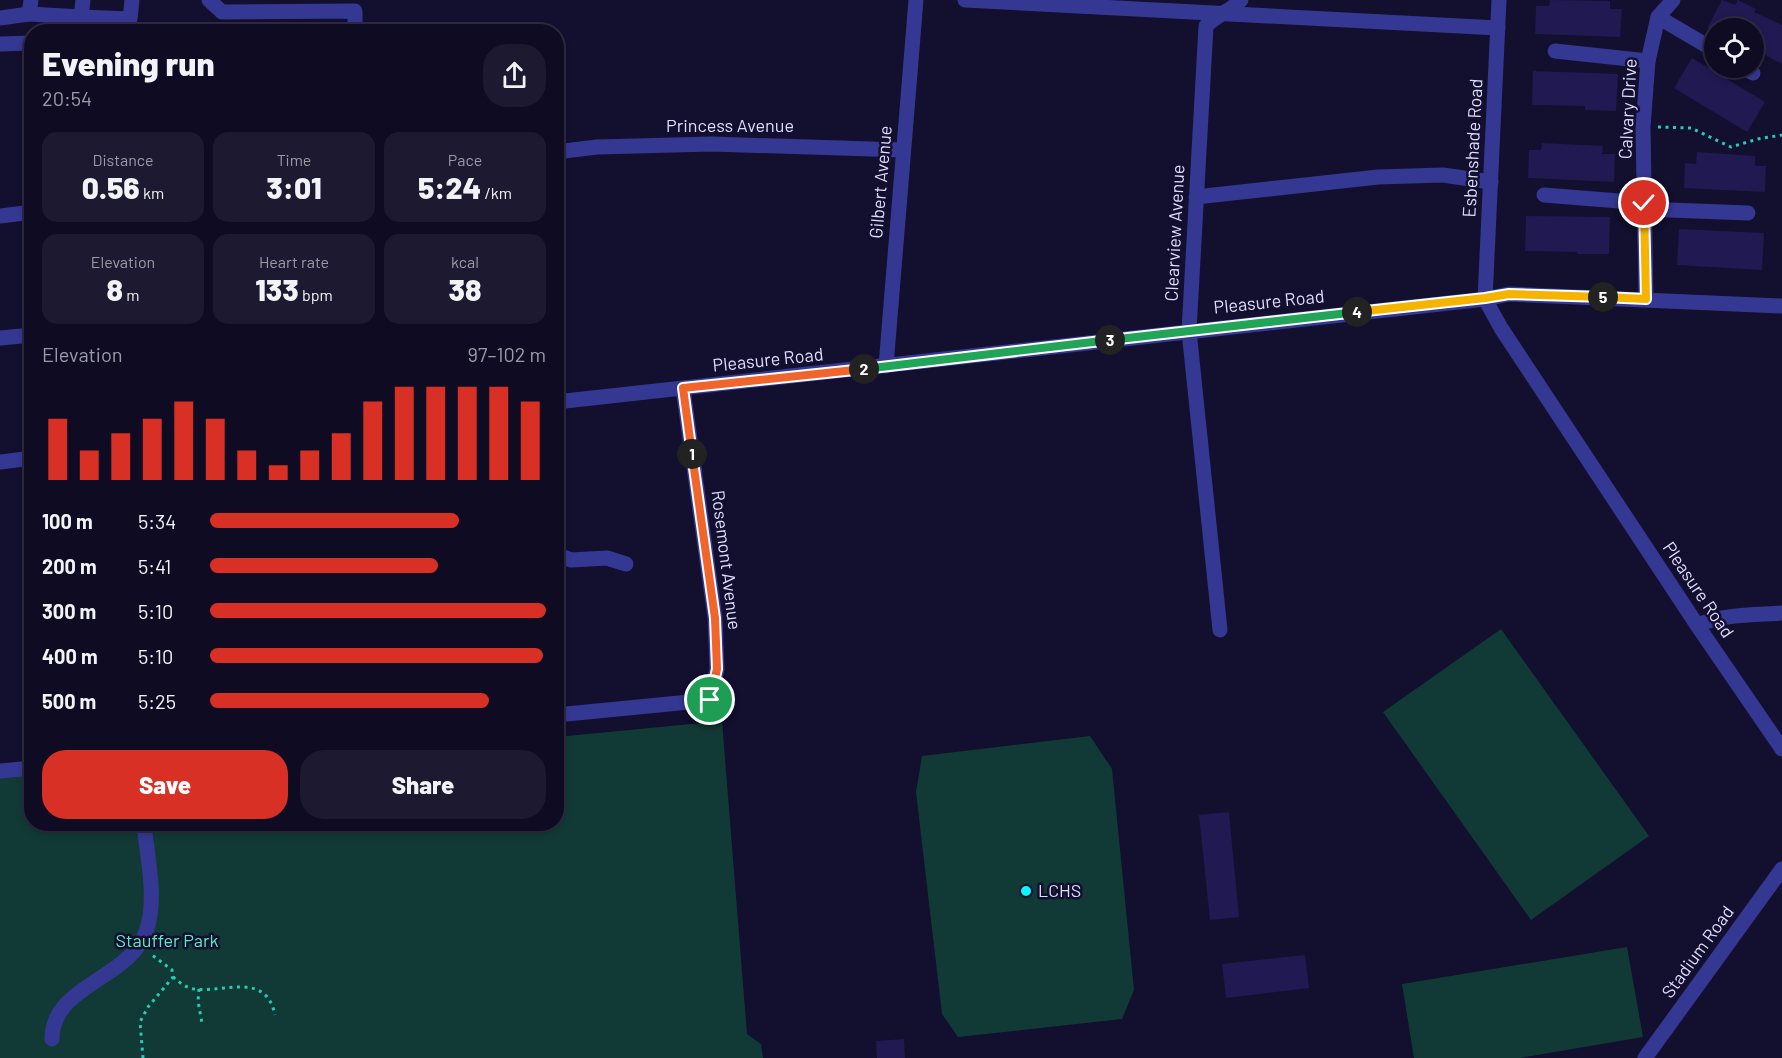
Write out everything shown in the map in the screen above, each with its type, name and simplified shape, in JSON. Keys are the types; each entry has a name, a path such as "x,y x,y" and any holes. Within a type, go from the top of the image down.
{"street":[{"path":"81,17 83,0"},
{"path":"0,18 30,7 81,17 130,19 132,0"},
{"path":"209,0 222,12 356,6 355,24"},
{"name":"Gilbert Avenue","path":"886,366 916,0"},
{"path":"965,0 1031,1 1222,14 1498,28"},
{"name":"Clearview Avenue","path":"1220,630 1188,331 1206,26 1241,0"},
{"name":"Esbenshade Road","path":"1485,298 1499,0"},
{"name":"Calvary Drive","path":"1646,299 1643,127 1648,62 1658,17 1673,0"},
{"path":"1658,17 1704,44"},
{"path":"0,44 24,43"},
{"path":"1555,51 1648,62"},
{"name":"Princess Avenue","path":"564,152 597,147 712,144 903,150"},
{"path":"1196,198 1378,177 1443,175 1491,182"},
{"path":"1544,195 1644,206 1749,213"},
{"path":"0,216 24,213"},
{"path":"1485,298 1527,293 1782,306"},
{"name":"Pleasure Road","path":"564,401 1485,298 1501,328 1782,749"},
{"path":"0,338 24,336"},
{"name":"Rosemont Avenue","path":"564,714 710,700 717,669 715,618 683,388"},
{"path":"0,462 24,459"},
{"path":"564,557 571,560 607,558 626,564"},
{"path":"1697,624 1725,616 1782,614"},
{"path":"0,771 24,769"},
{"path":"52,1039 52,1027 57,1014 68,1001 130,958 147,930 152,904 145,831"},
{"name":"Stadium Road","path":"1645,1058 1782,869"}],"path":[{"path":"1643,127 1690,128 1731,147 1782,135"},
{"path":"137,946 172,970 173,977 189,988 243,987 254,989 268,998 274,1007 275,1016"},
{"path":"143,1058 140,1022 148,1007 173,977"},
{"path":"199,989 202,1023"}],"green space":[{"path":"1501,629 1649,836 1531,920 1383,712"},
{"name":"Stauffer Park","path":"722,721 747,1034 761,1044 763,1058 0,1058 0,771 24,769 24,831 564,831 564,736"},
{"name":"LCHS","path":"1090,736 1112,769 1134,990 1122,1019 958,1037 942,1014 916,792 922,756"},
{"path":"1627,947 1643,1037 1520,1058 1414,1058 1402,984"}],"building":[{"path":"1550,0 1610,1 1610,9 1622,9 1620,37 1535,34 1536,6 1549,6"},
{"path":"1722,0 1735,5 1738,0 1756,9 1754,12 1782,25 1782,64 1764,54 1764,18 1712,18"},
{"path":"1692,58 1704,65 1704,78 1725,78 1765,102 1747,132 1674,88"},
{"path":"1533,71 1618,74 1616,111 1585,110 1585,106 1532,105"},
{"path":"1542,143 1603,146 1602,154 1615,154 1614,182 1528,178 1529,150 1541,150"},
{"path":"1697,152 1755,156 1755,166 1766,166 1765,192 1684,188 1685,163 1696,164"},
{"path":"1526,216 1610,217 1609,254 1525,251"},
{"path":"1679,229 1764,233 1762,270 1677,265"},
{"path":"1229,812 1239,917 1210,920 1199,815"},
{"path":"1305,955 1309,988 1226,998 1222,964"},
{"path":"904,1039 905,1058 877,1058 876,1041"}],"place":[{"name":"LCHS","path":"1026,891"}],"route":[{"path":"710,700 717,669 715,618 683,388 1509,294 1646,299 1644,203"}]}
